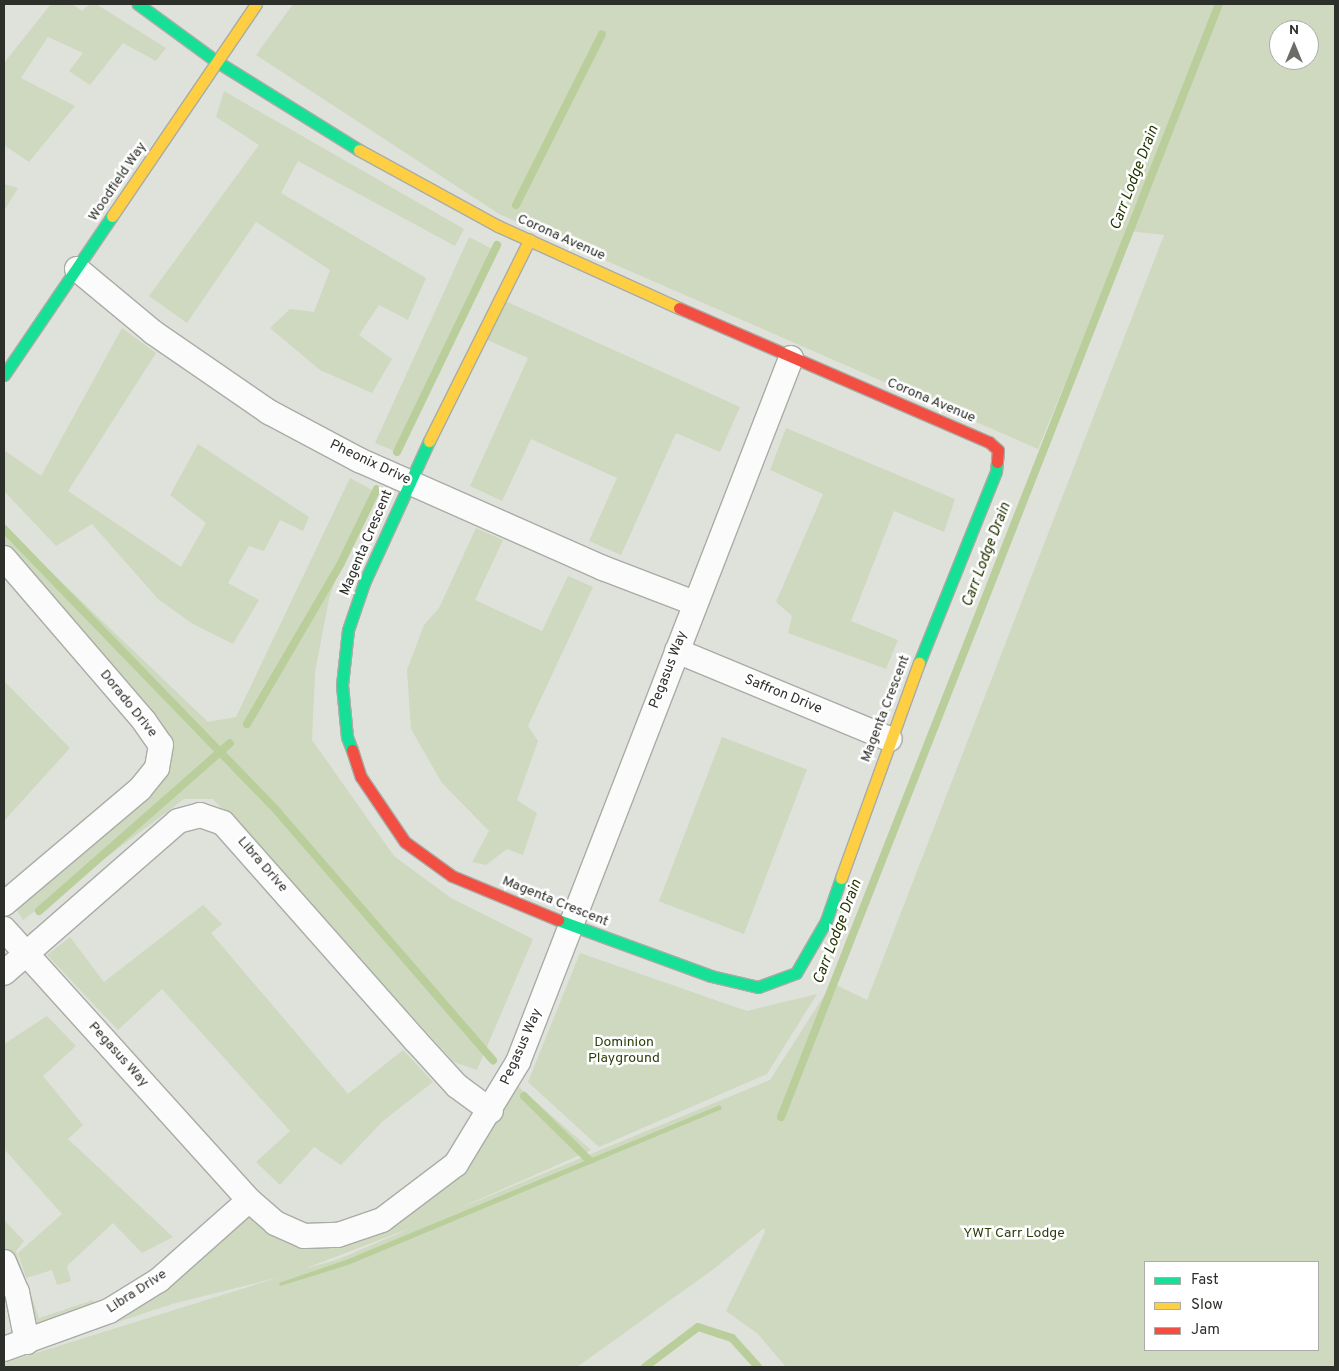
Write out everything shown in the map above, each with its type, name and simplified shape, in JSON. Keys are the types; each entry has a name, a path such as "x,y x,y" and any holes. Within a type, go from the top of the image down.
{"street":[{"name":"Corona Avenue","path":"138,4 216,62 368,156 529,240 791,358 988,442 998,450"},
{"name":"Woodfield Way","path":"4,375 256,4"},
{"name":"Magenta Crescent","path":"529,240 409,482 364,583 348,630 342,685 350,745 361,777 384,816 405,842 452,876 569,925 711,976 758,987 796,973 826,921 889,739 996,471 998,450"},
{"name":"Pheonix Drive","path":"77,269 154,333 269,412 359,460 603,568 694,603"},
{"name":"Pegasus Way","path":"4,929 249,1200 276,1223 304,1236 338,1235 382,1220 456,1164 491,1111 518,1062 569,925 791,358"},
{"name":"Dorado Drive","path":"4,558 144,721 160,745 157,768 140,790 4,904"},
{"name":"Saffron Drive","path":"677,652 889,739"},
{"name":"Libra Drive","path":"4,973 178,821 200,815 223,822 457,1086 491,1111"},
{"name":"Libra Drive","path":"4,1349 109,1312 159,1280 249,1200"},
{"path":"4,1262 17,1292 28,1342"}],"green space":[{"path":"51,4 72,4 82,11 90,4 96,4 166,48 156,61 123,43 90,85 69,71 83,53 48,37 21,78 75,106 29,162 4,145 4,63"},
{"name":"YWT Carr Lodge","path":"293,4 1335,4 1335,1367 786,1367 758,1334 726,1311 765,1232 764,1228 715,1268 577,1367 4,1367 4,1363 280,1277 172,1304 4,1360 111,1315 249,1206 340,1238 459,1166 512,1081 591,1150 453,1211 770,1080 832,983 867,1000 1164,235 1128,231 1038,449 499,214 256,55","holes":["409,1229 339,1259 304,1269"]},
{"path":"224,91 464,229 455,246 298,161 281,193 426,278 408,320 379,305 359,335 392,359 372,393 320,370 270,328 290,309 314,312 330,270 256,222 187,323 149,296 259,145 216,117"},
{"path":"4,184 18,188 4,211"},
{"path":"469,237 494,250 397,452 375,443"},
{"path":"503,300 740,407 720,452 676,433 621,555 589,541 617,478 531,439 502,501 470,486 528,358 485,339"},
{"path":"122,328 156,353 68,491 181,567 206,523 170,495 198,444 309,517 303,531 280,520 264,551 249,546 228,583 259,600 233,644 193,624 158,599 92,524 56,546 4,491 4,450 41,476"},
{"path":"786,428 955,499 944,532 894,511 851,621 898,640 886,669 788,633 792,616 776,602 823,494 770,470"},
{"path":"350,478 374,491 341,563 329,599 315,672 312,740 394,856 451,898 533,939 477,1070 454,1062 213,799 184,799 23,920 14,906 171,746 4,545 4,527 208,722 236,717"},
{"path":"476,528 503,540 475,600 542,631 568,576 593,587 528,726 538,741 517,800 537,813 523,855 507,849 486,865 472,862 489,831 442,783 411,729 407,670 424,625 439,608"},
{"path":"4,681 70,748 4,821"},
{"path":"722,737 807,770 744,934 659,901"},
{"path":"203,905 222,924 211,933 348,1094 403,1050 433,1082 383,1121 341,1165 314,1147 280,1185 256,1162 290,1131 162,989 118,1030 47,955 70,937 104,982"},
{"name":"Dominion Playground","path":"580,953 747,1011 817,994 767,1074 599,1147 528,1082"},
{"path":"47,1016 76,1046 43,1076 83,1125 68,1139 173,1237 142,1253 113,1223 67,1266 71,1281 57,1285 52,1270 26,1278 18,1253 62,1214 4,1149 4,1044"},
{"path":"4,1220 24,1241 16,1251 39,1318 93,1300 98,1313 29,1340 4,1259"}],"shaded area":[{"path":"720,1105 722,1109 348,1265 280,1286 279,1283 346,1260"}],"waterway":[{"name":"Carr Lodge Drain","path":"781,1117 1219,4"},
{"path":"516,205 602,34"},
{"path":"397,452 497,245"},
{"path":"247,724 341,563 377,489"},
{"path":"4,529 277,811 493,1060"},
{"path":"39,911 230,743"},
{"path":"524,1096 589,1160"},
{"path":"645,1367 698,1327 732,1338 758,1367"}],"traffic: fast":[{"path":"138,4 216,61 359,150"},
{"path":"4,375 112,216"},
{"path":"352,750 347,737 342,685 348,630 364,583 429,441"},
{"path":"919,663 996,471 997,462"},
{"path":"558,920 711,976 758,987 796,973 826,921 841,878"}],"traffic: slow":[{"path":"112,216 256,4"},
{"path":"359,150 498,226 679,308"},
{"path":"429,441 529,240"},
{"path":"841,878 919,663"}],"traffic: jam":[{"path":"679,308 989,442 998,450 997,462"},
{"path":"352,750 361,777 405,842 452,876 558,920"}]}
